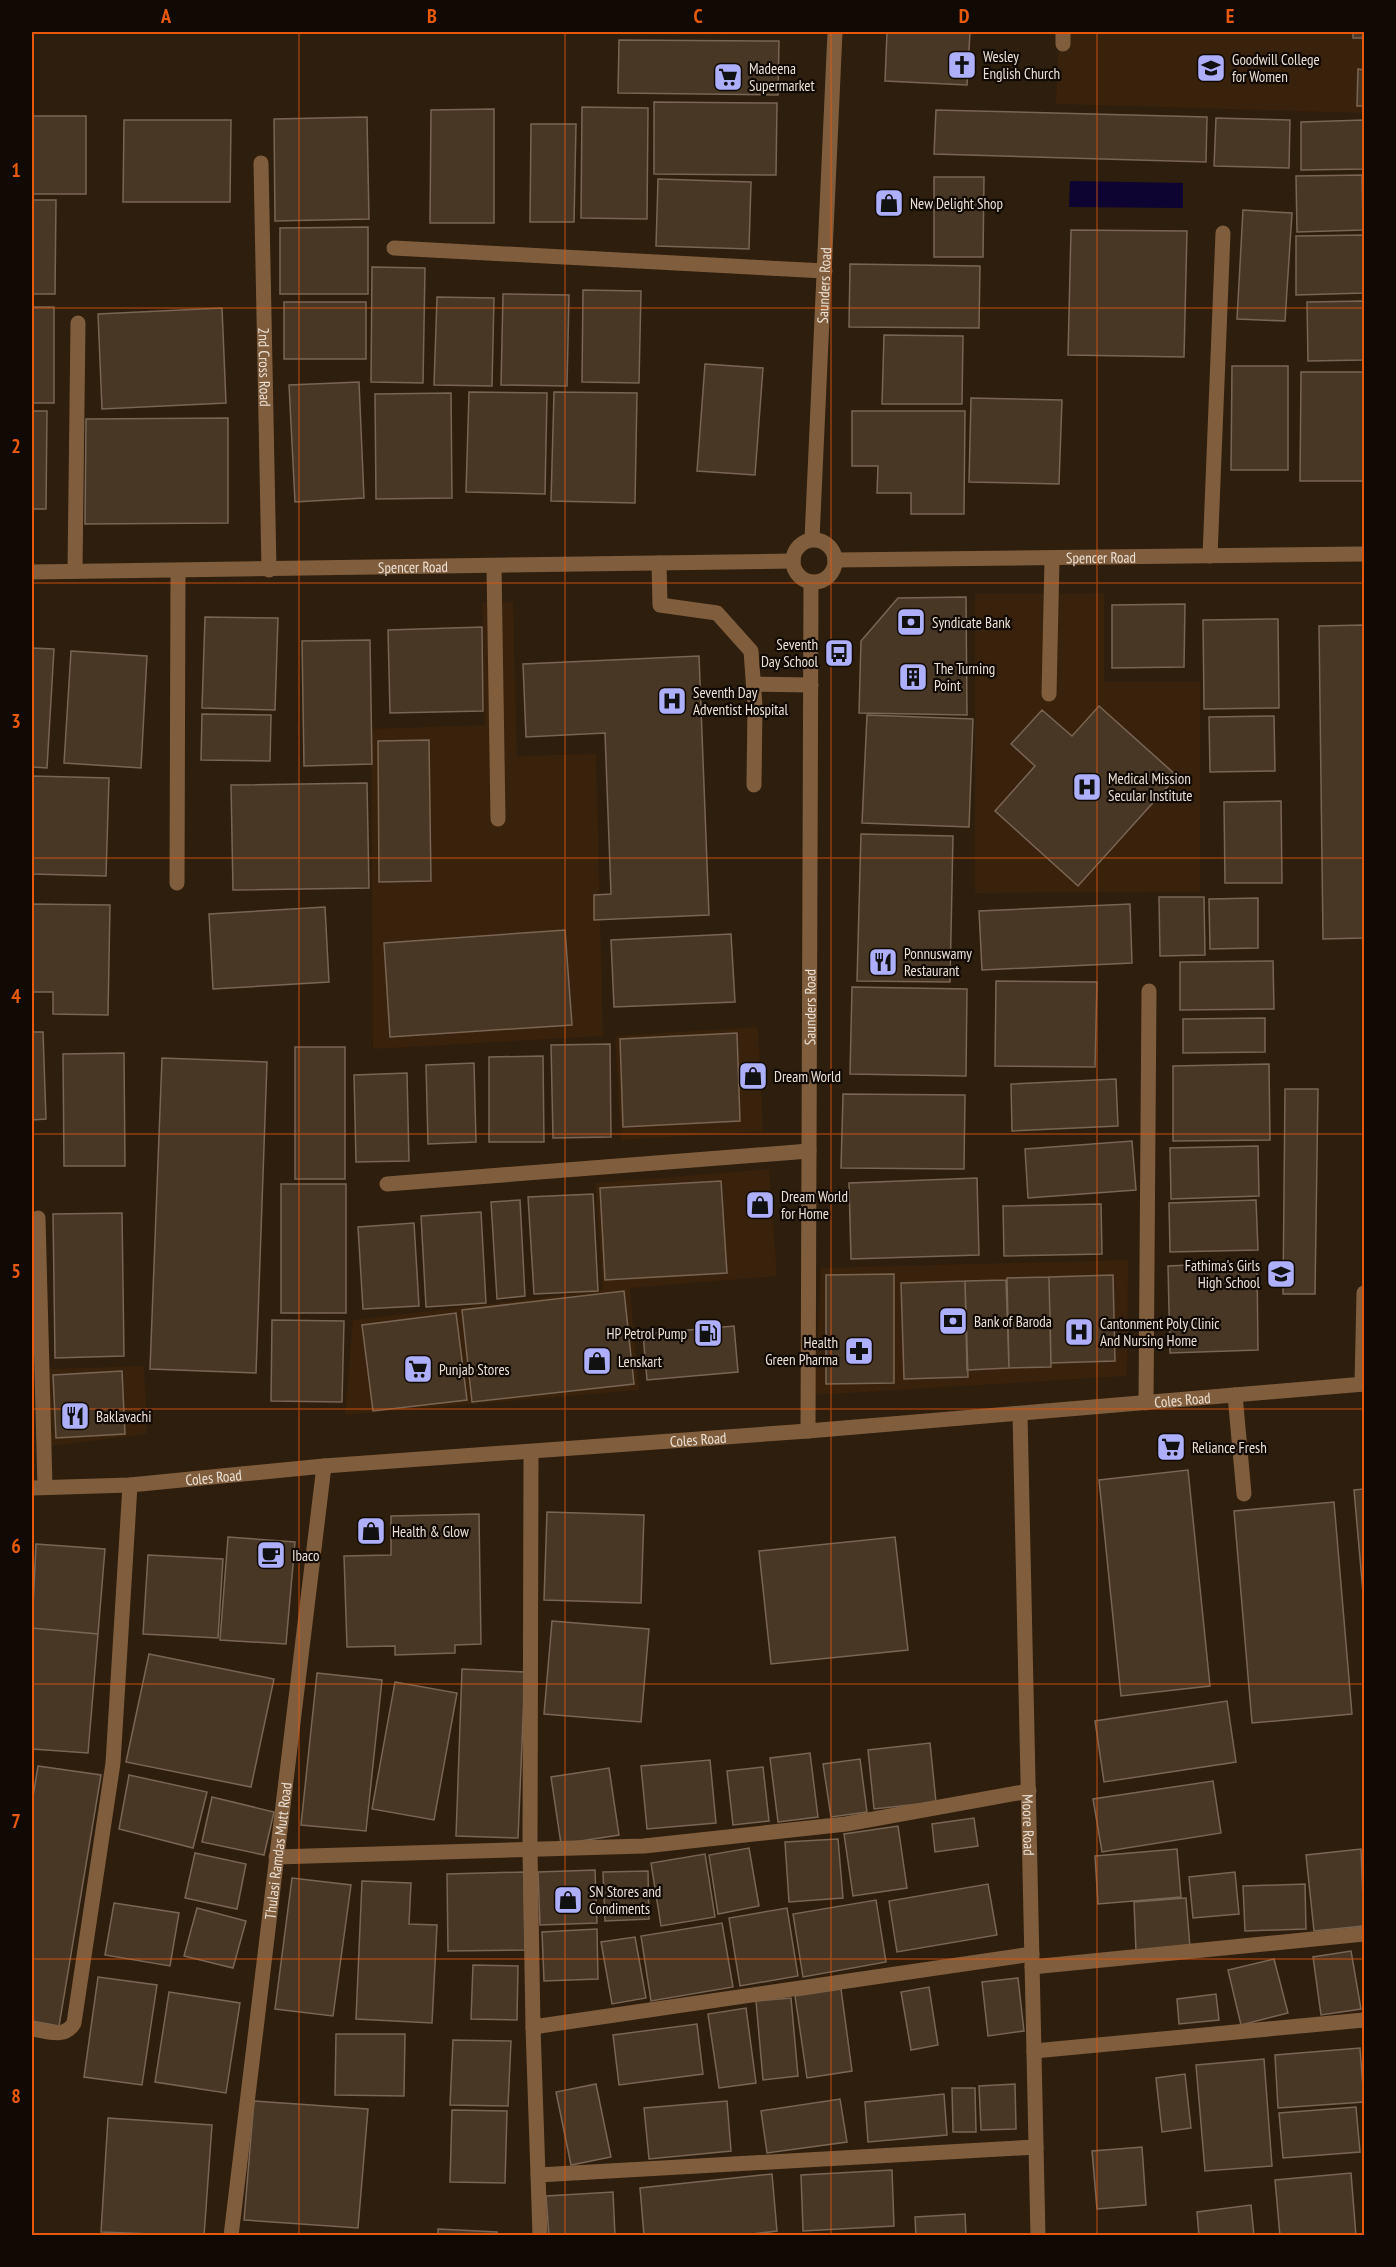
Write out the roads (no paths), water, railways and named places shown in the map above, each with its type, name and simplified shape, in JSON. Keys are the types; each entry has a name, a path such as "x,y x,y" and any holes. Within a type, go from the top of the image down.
{"street":[{"name":"Saunders Road","path":"812,539 836,32"},
{"name":"2nd Cross Road","path":"261,163 269,570"},
{"path":"1210,555 1223,232"},
{"path":"394,248 825,271"},
{"path":"75,571 78,322"},
{"path":"812,539 831,547 835,561 834,568 825,579 811,582 796,573 793,561 801,544 812,539"},
{"name":"Spencer Road","path":"835,561 1365,554"},
{"path":"1049,694 1052,559"},
{"name":"Spencer Road","path":"32,572 793,561"},
{"path":"659,563 660,605 717,613 751,651 754,684 754,785"},
{"path":"494,566 498,819"},
{"path":"177,571 177,883"},
{"name":"Saunders Road","path":"808,1431 811,582"},
{"path":"754,684 811,685"},
{"path":"1146,1403 1149,991"},
{"path":"387,1184 809,1151"},
{"path":"38,1218 38,1487"},
{"path":"1363,1384 1365,1293"},
{"name":"Coles Road","path":"38,1487 130,1485 324,1466 808,1431 1363,1384"},
{"path":"1235,1395 1244,1494"},
{"name":"Moore Road","path":"1020,1414 1038,2235"},
{"path":"531,1452 530,1850 540,2235"},
{"name":"Thulasi Ramdas Mutt Road","path":"231,2235 324,1466"},
{"path":"32,2029 63,2034 70,2030 74,2023 113,1763 130,1485"},
{"path":"276,1857 644,1846 846,1824 1029,1791"},
{"path":"533,2027 1032,1961 1365,1934"},
{"path":"1034,2051 1365,2020"},
{"path":"538,2175 1036,2147"}],"place":[{"name":"Wesley English Church","path":"962,65"},
{"name":"Goodwill College for Women","path":"1211,68"},
{"name":"Madeena Supermarket","path":"728,77"},
{"name":"New Delight Shop","path":"889,203"},
{"name":"Syndicate Bank","path":"911,622"},
{"name":"Seventh Day School","path":"839,653"},
{"name":"The Turning Point","path":"913,677"},
{"name":"Seventh Day Adventist Hospital","path":"672,701"},
{"name":"Medical Mission Secular Institute","path":"1087,787"},
{"name":"Ponnuswamy Restaurant","path":"883,962"},
{"name":"Dream World","path":"753,1076"},
{"name":"Dream World for Home","path":"760,1205"},
{"name":"Fathima's Girls High School","path":"1281,1274"},
{"name":"Bank of Baroda","path":"953,1321"},
{"name":"Cantonment Poly Clinic And Nursing Home","path":"1079,1332"},
{"name":"HP Petrol Pump","path":"708,1333"},
{"name":"Health Green Pharma","path":"859,1351"},
{"name":"Lenskart","path":"597,1361"},
{"name":"Punjab Stores","path":"418,1369"},
{"name":"Baklavachi","path":"75,1416"},
{"name":"Reliance Fresh","path":"1171,1447"},
{"name":"Health & Glow","path":"371,1531"},
{"name":"Ibaco","path":"271,1555"},
{"name":"SN Stores and Condiments","path":"568,1900"}]}
